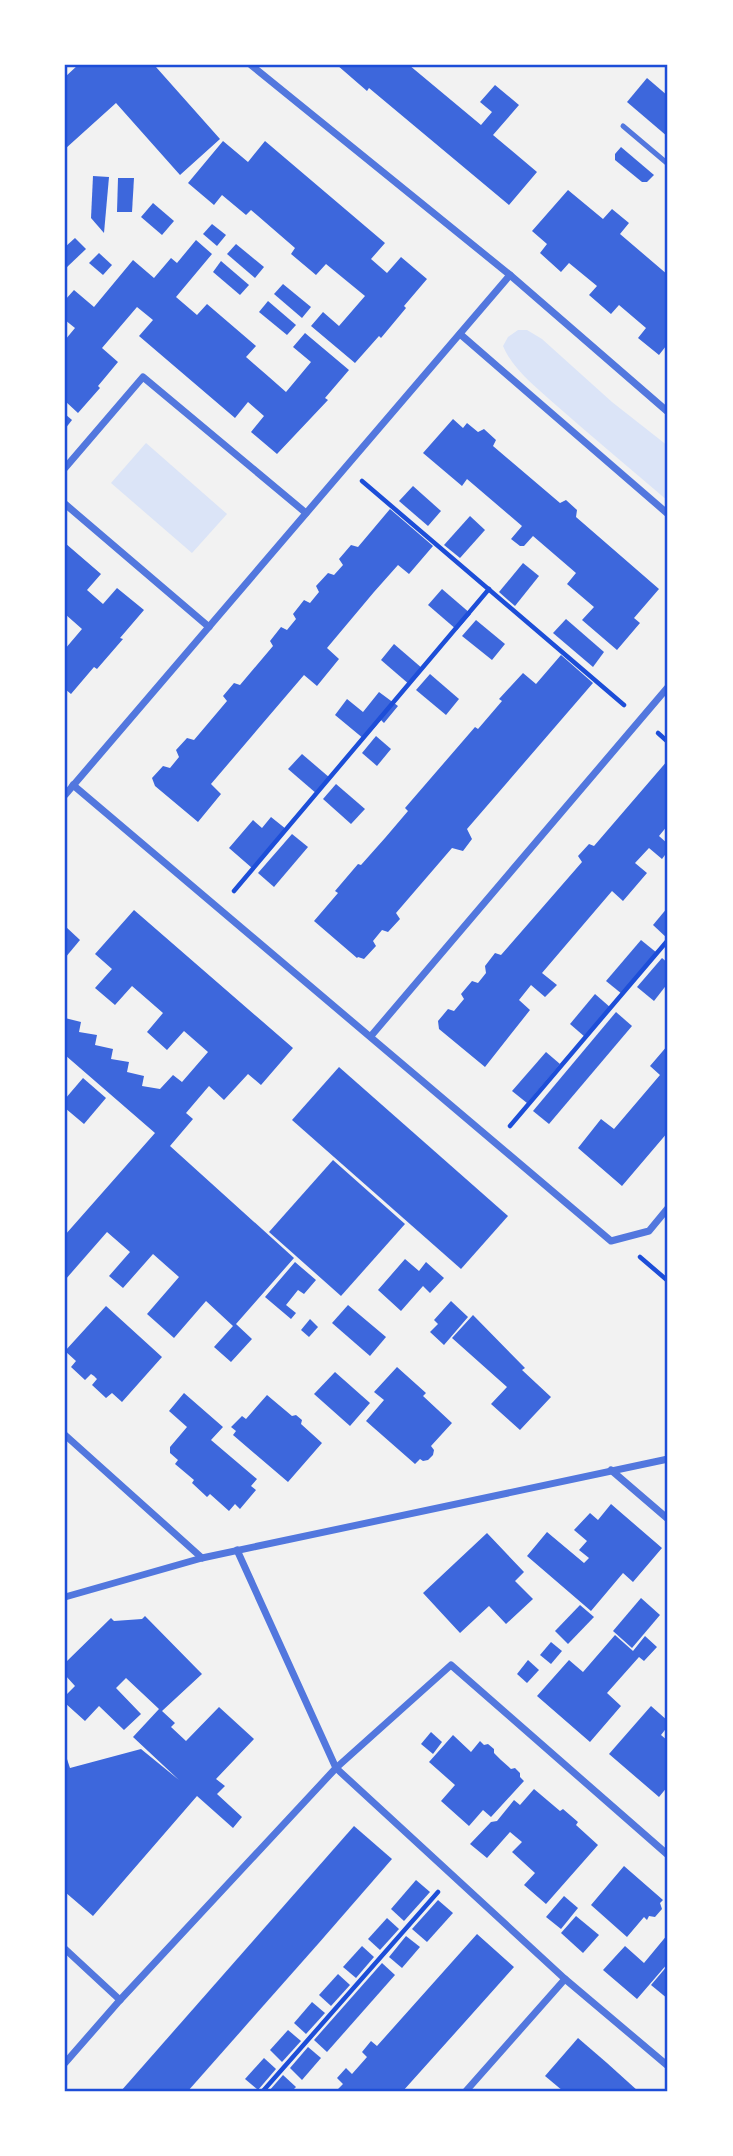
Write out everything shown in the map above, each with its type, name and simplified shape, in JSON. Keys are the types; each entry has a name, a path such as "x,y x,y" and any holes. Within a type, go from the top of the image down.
{"street":[{"path":"251,65 510,275 668,412"},
{"path":"65,795 510,275"},
{"path":"460,334 668,513"},
{"path":"65,468 143,377 306,513"},
{"path":"65,504 209,626"},
{"path":"371,1036 668,687"},
{"path":"73,785 611,1241 649,1231 668,1208"},
{"path":"65,1434 202,1558"},
{"path":"65,1597 202,1558 668,1459"},
{"path":"611,1470 668,1518"},
{"path":"237,1550 336,1768 565,1979 668,2066"},
{"path":"65,2063 120,2000 336,1768 451,1665 668,1855"},
{"path":"65,1949 120,2000"},
{"path":"466,2091 565,1979"}],"lane":[{"path":"623,126 668,164"}],"path":[{"path":"345,467 668,742"},
{"path":"219,908 489,589"},
{"path":"496,1143 668,940"},
{"path":"263,2091 453,1875"}],"shaded area":[{"path":"518,330 527,330 542,339 612,402 668,446 668,501 519,371 503,346 508,337"},
{"path":"146,443 227,514 192,553 111,483"}],"building":[{"path":"78,65 158,65 156,67 220,139 180,175 116,103 65,149 65,77"},
{"path":"337,65 409,65 481,125 492,112 480,102 495,85 519,105 493,135 537,172 509,205 369,88 367,91"},
{"path":"647,78 668,96 668,137 627,102"},
{"path":"223,141 248,162 265,141 385,243 371,259 387,273 401,257 427,279 381,338 379,336 355,363 311,326 323,312 339,326 365,296 326,264 316,275 291,254 295,248 251,210 246,215 222,195 214,205 188,183"},
{"path":"621,147 654,175 647,182 642,182 615,160 615,154"},
{"path":"93,176 109,177 104,233 91,218"},
{"path":"118,178 134,178 132,212 117,212"},
{"path":"568,190 603,219 612,209 629,223 620,234 668,275 668,348 666,346 659,355 638,338 646,328 619,305 611,314 589,295 597,286 569,263 561,272 540,253 547,244 532,231"},
{"path":"153,203 174,221 162,235 141,217"},
{"path":"212,224 226,235 217,246 203,234"},
{"path":"75,238 86,249 65,269 65,247"},
{"path":"196,240 212,254 176,297 197,315 207,304 256,346 246,357 286,392 311,362 293,347 305,333 349,370 325,398 328,400 277,454 251,432 264,416 248,402 235,418 139,336 153,320 137,307 102,348 118,362 98,386 100,388 78,413 65,401 65,340 75,328 65,320 65,300 74,290 94,307 133,260 154,278 171,258 177,263"},
{"path":"236,244 264,267 255,278 227,254"},
{"path":"99,253 112,265 103,275 89,263"},
{"path":"221,261 249,285 240,295 213,272"},
{"path":"283,284 311,307 302,318 274,294"},
{"path":"268,301 296,325 287,335 259,312"},
{"path":"65,414 72,420 65,429"},
{"path":"453,419 463,428 467,423 478,432 484,429 496,440 493,446 560,503 566,500 577,510 576,517 659,589 634,618 640,623 617,650 582,620 594,607 567,584 576,573 533,536 524,546 511,539 522,526 467,479 462,486 423,453"},
{"path":"413,486 441,511 428,526 399,501"},
{"path":"390,509 433,546 409,574 398,565 374,592 327,648 339,659 317,686 304,675 211,784 221,794 198,822 155,786 152,778 163,766 170,768 179,757 176,750 187,738 194,740 227,701 223,696 234,683 240,685 273,646 270,641 281,627 287,630 296,619 293,614 304,600 310,603 319,592 316,586 328,573 334,575 343,565 339,559 351,545 358,547"},
{"path":"470,516 485,530 460,558 444,545"},
{"path":"65,543 101,574 87,590 103,604 117,588 144,610 97,669 94,667 71,694 65,689 65,649 82,629 65,614"},
{"path":"523,563 539,576 515,606 499,592"},
{"path":"442,589 471,614 457,630 428,605"},
{"path":"566,619 604,652 593,667 553,633"},
{"path":"476,620 505,644 492,660 462,636"},
{"path":"394,644 423,669 410,685 381,660"},
{"path":"561,655 593,683 467,829 472,839 463,851 452,848 396,913 400,919 388,932 382,930 373,941 376,946 364,959 357,958 314,921 338,893 335,891 385,838 408,811 405,808 475,727 478,729 502,701 499,699 523,673 536,684"},
{"path":"430,674 459,699 446,715 416,690"},
{"path":"379,692 398,706 384,723 381,720 364,739 335,715 347,699 363,712"},
{"path":"376,736 391,749 377,766 362,753"},
{"path":"302,754 330,778 317,794 288,769"},
{"path":"668,760 668,825 659,836 668,844 668,851 662,859 649,848 635,863 647,873 623,901 612,891 542,973 557,985 545,997 531,985 519,1000 530,1010 485,1067 439,1029 438,1021 448,1009 454,1011 464,999 461,994 472,981 478,983 486,973 485,966 495,953 501,955 582,862 578,856 589,844 594,846"},
{"path":"336,784 365,809 351,824 323,799"},
{"path":"271,817 286,829 252,868 229,848 253,820 262,828"},
{"path":"292,834 308,847 274,887 258,873"},
{"path":"668,907 668,939 653,925"},
{"path":"134,910 293,1048 261,1085 248,1074 224,1100 209,1086 186,1113 193,1119 170,1146 294,1258 236,1324 252,1339 231,1362 214,1347 233,1326 206,1301 174,1338 147,1314 179,1277 153,1254 123,1288 109,1276 130,1252 107,1232 65,1280 65,1235 155,1133 65,1055 65,1018 81,1022 79,1032 97,1035 95,1045 113,1049 111,1059 129,1062 127,1072 144,1076 142,1086 160,1089 173,1075 182,1082 208,1052 184,1031 167,1050 147,1032 163,1013 132,986 115,1005 95,988 112,969 95,954"},
{"path":"65,926 80,940 65,958"},
{"path":"641,940 657,953 622,994 606,981"},
{"path":"662,958 668,963 668,983 654,1001 637,987"},
{"path":"595,994 611,1008 585,1037 570,1024"},
{"path":"616,1012 632,1026 549,1124 533,1111"},
{"path":"668,1045 668,1132 622,1186 578,1148 601,1119 614,1129 660,1075 650,1066"},
{"path":"546,1052 560,1064 527,1103 512,1091"},
{"path":"339,1067 508,1216 461,1269 292,1120"},
{"path":"83,1078 106,1098 84,1124 65,1108 65,1099"},
{"path":"333,1160 405,1224 341,1296 269,1232"},
{"path":"405,1259 419,1271 426,1262 444,1278 430,1293 423,1286 401,1311 378,1290"},
{"path":"295,1262 316,1280 304,1294 298,1290 286,1305 296,1313 291,1319 265,1297"},
{"path":"451,1301 468,1317 444,1345 430,1332 438,1324 434,1320"},
{"path":"348,1305 386,1337 370,1356 332,1323"},
{"path":"106,1306 162,1357 122,1402 112,1393 106,1398 92,1385 97,1379 91,1374 85,1380 71,1367 76,1361 65,1351"},
{"path":"473,1315 525,1368 522,1370 551,1397 520,1430 491,1404 507,1387 452,1338"},
{"path":"310,1319 318,1327 309,1337 301,1330"},
{"path":"397,1367 426,1393 423,1396 452,1423 431,1446 433,1455 428,1460 420,1459 415,1464 366,1421 384,1400 374,1392"},
{"path":"335,1372 370,1403 350,1426 314,1394"},
{"path":"184,1393 223,1427 211,1440 257,1479 251,1486 256,1490 240,1509 235,1504 229,1511 210,1494 207,1497 192,1483 194,1480 175,1464 178,1460 170,1453 170,1447 187,1427 169,1411"},
{"path":"267,1395 292,1416 296,1415 302,1420 301,1424 322,1443 288,1482 233,1435 236,1431 231,1427 242,1416 246,1419"},
{"path":"611,1504 662,1548 633,1582 623,1573 591,1611 527,1556 547,1532 584,1563 589,1558 579,1550 587,1541 574,1530 590,1513 598,1520"},
{"path":"487,1533 524,1572 515,1581 533,1599 506,1624 489,1606 460,1633 423,1593"},
{"path":"641,1598 660,1615 632,1648 613,1631"},
{"path":"580,1605 594,1617 568,1644 555,1631"},
{"path":"145,1616 202,1674 162,1711 175,1723 171,1727 186,1741 219,1707 254,1739 216,1779 225,1786 217,1794 242,1817 233,1828 197,1796 93,1916 65,1892 65,1753 70,1768 141,1749 179,1780 133,1737 159,1709 126,1678 116,1688 141,1714 124,1730 99,1706 85,1721 65,1703 65,1696 75,1686 65,1675 65,1663 111,1618 114,1621 142,1619"},
{"path":"615,1635 633,1651 645,1636 657,1647 644,1661 639,1657 607,1693 621,1706 590,1742 537,1696 569,1660 583,1672"},
{"path":"551,1642 562,1651 551,1664 540,1655"},
{"path":"528,1660 539,1670 527,1683 517,1674"},
{"path":"651,1706 668,1721 668,1726 661,1735 668,1741 668,1786 659,1797 609,1754"},
{"path":"431,1732 442,1742 433,1754 421,1744"},
{"path":"453,1735 471,1752 480,1741 484,1745 488,1744 501,1760 520,1773 524,1781 491,1817 483,1810 469,1826 441,1801 455,1785 429,1762"},
{"path":"534,1789 578,1822 576,1825 598,1845 546,1904 524,1885 535,1873 512,1852 522,1842 510,1832 487,1858 470,1844 491,1822 497,1821 514,1800 520,1805"},
{"path":"354,1826 392,1859 318,1944 188,2091 121,2091"},
{"path":"624,1866 663,1900 660,1903 662,1909 655,1917 649,1916 647,1920 644,1917 627,1937 591,1905"},
{"path":"416,1880 430,1892 404,1921 391,1909"},
{"path":"564,1896 578,1908 561,1929 546,1917"},
{"path":"438,1900 453,1913 427,1942 412,1929"},
{"path":"576,1916 599,1935 583,1953 561,1933"},
{"path":"387,1918 399,1929 380,1950 368,1939"},
{"path":"477,1934 514,1967 403,2091 336,2091 343,2084 337,2078 346,2068 352,2074 367,2057 362,2052 371,2041 377,2046"},
{"path":"668,1934 668,1963 637,1999 603,1970 625,1946 644,1963"},
{"path":"406,1936 420,1947 402,1968 389,1957"},
{"path":"362,1946 374,1957 356,1978 343,1967"},
{"path":"382,1963 395,1975 327,2052 314,2040"},
{"path":"668,1965 668,1999 651,1985"},
{"path":"338,1974 350,1985 331,2006 319,1995"},
{"path":"312,2002 325,2013 306,2034 294,2023"},
{"path":"288,2030 301,2041 282,2062 270,2050"},
{"path":"578,2038 638,2091 563,2091 545,2076"},
{"path":"308,2047 321,2058 302,2080 290,2068"},
{"path":"264,2058 276,2069 258,2090 245,2079"},
{"path":"283,2075 296,2087 292,2091 269,2091"}]}
